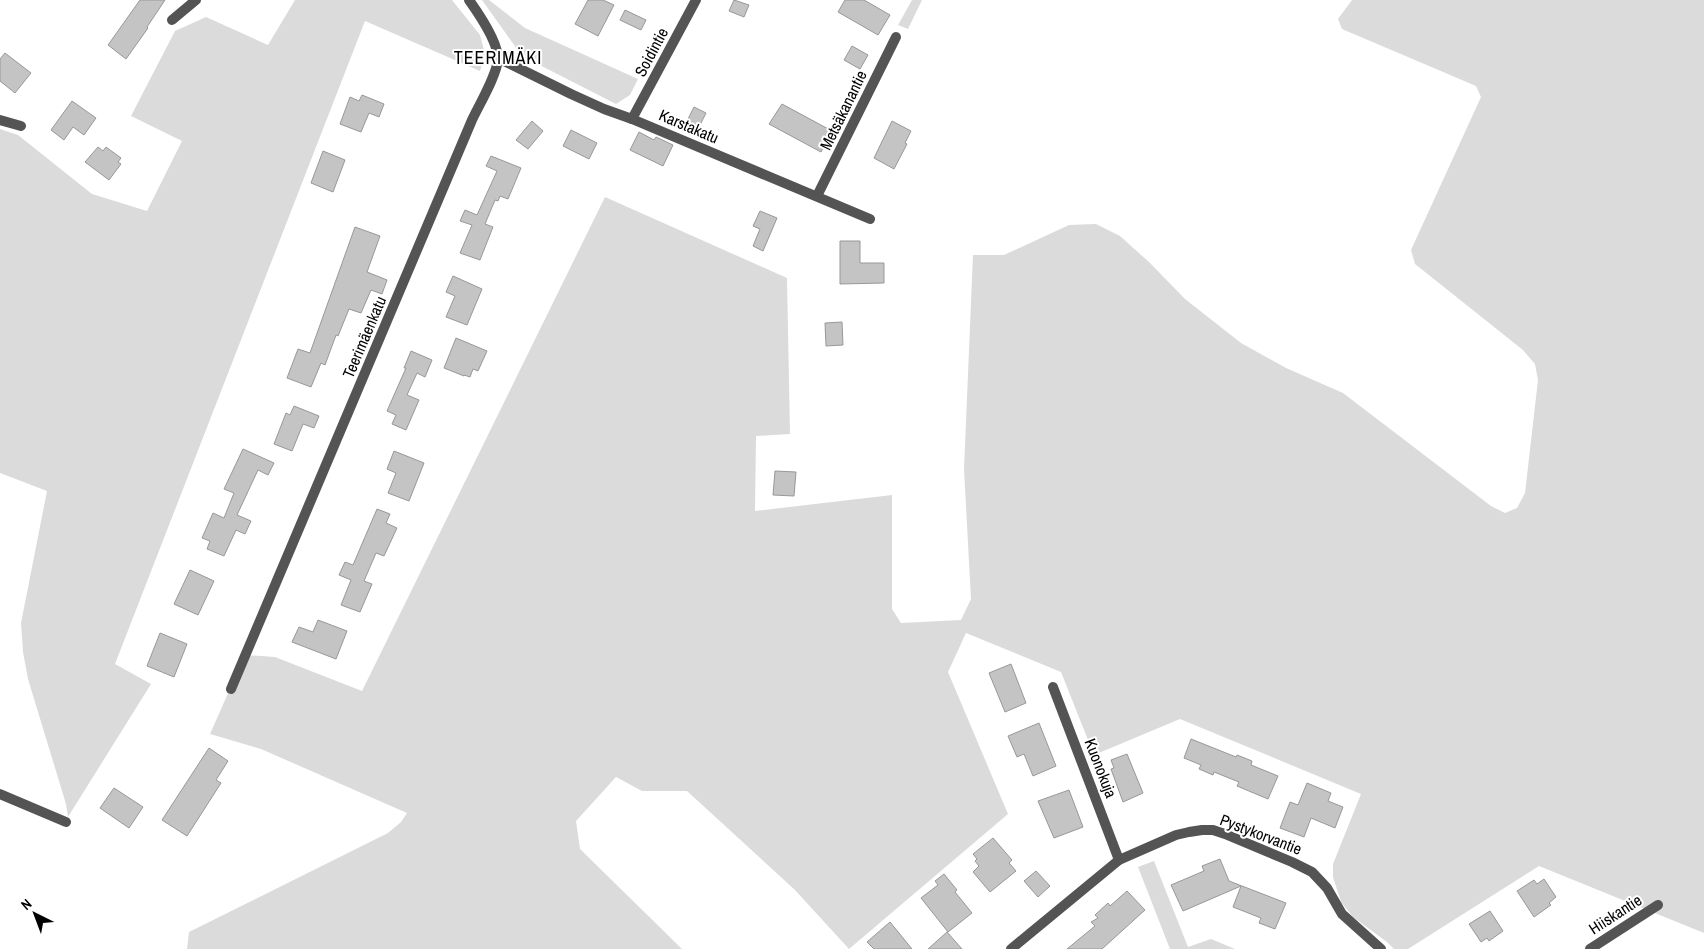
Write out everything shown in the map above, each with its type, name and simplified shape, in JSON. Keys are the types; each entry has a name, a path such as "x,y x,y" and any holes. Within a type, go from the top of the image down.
{"street":[{"path":"172,20 196,0"},
{"path":"469,0 490,32 498,58"},
{"name":"Soidintie","path":"632,119 696,0"},
{"name":"Metsäkanantie","path":"817,196 896,37"},
{"name":"Karstakatu","path":"498,58 604,109 817,196 870,220"},
{"name":"Teerimäenkatu","path":"231,688 494,72 498,58"},
{"path":"0,120 21,126"},
{"name":"Kuonokuja","path":"1053,688 1119,860"},
{"path":"0,794 66,822"},
{"name":"Pystykorvantie","path":"1011,949 1119,860 1176,835 1202,830 1214,830 1225,834 1312,872 1327,888 1342,914 1381,949"},
{"name":"Hiiskantie","path":"1590,949 1658,905"}],"shaded area":[{"path":"295,0 452,0 480,35 485,54 480,71 365,21 115,664 151,684 68,817 66,804 28,679 23,652 21,623 47,491 0,473 0,129 18,135 92,194 147,211 182,141 131,116 175,31 206,17 268,45"},
{"path":"482,0 489,0 525,28 638,79 630,95 616,104 522,56"},
{"path":"912,0 922,0 908,29 898,25"},
{"path":"1352,0 1704,0 1704,933 1539,866 1408,949 1394,949 1353,917 1341,902 1333,877 1333,864 1361,794 1180,719 1094,755 1061,672 966,633 948,672 1008,814 849,949 795,890 687,791 642,791 616,777 576,821 580,849 682,949 187,949 189,932 388,833 401,822 407,813 261,749 210,734 245,655 275,657 362,691 605,197 787,278 790,434 756,436 755,511 892,495 892,609 901,623 961,620 971,599 964,469 973,255 1004,255 1069,225 1096,224 1120,236 1185,299 1241,343 1286,368 1343,393 1491,506 1505,513 1517,508 1525,493 1538,380 1535,364 1523,350 1415,264 1411,250 1481,97 1476,86 1342,29 1338,19"},
{"path":"1154,861 1188,947 1211,939 1235,949 1170,949 1138,867"}],"building":[{"path":"140,0 165,0 126,59 108,45"},
{"path":"588,0 603,0 614,5 598,36 575,24"},
{"path":"734,0 749,5 744,17 729,11"},
{"path":"845,0 864,0 890,15 878,35 838,12"},
{"path":"625,10 646,20 641,30 620,20"},
{"path":"852,46 868,55 860,69 844,60"},
{"path":"5,53 31,73 15,93 0,81 0,59"},
{"path":"362,95 384,104 379,117 369,113 361,132 340,124 350,97 359,101"},
{"path":"72,101 96,118 84,135 73,127 64,140 51,130"},
{"path":"782,104 832,131 821,152 769,124"},
{"path":"694,107 706,113 697,131 685,125"},
{"path":"532,121 543,131 528,149 516,140"},
{"path":"892,121 911,131 905,143 907,144 894,169 874,158"},
{"path":"571,130 597,143 589,159 563,146"},
{"path":"639,132 654,140 656,137 673,145 663,166 630,150"},
{"path":"98,147 103,151 106,147 121,158 118,162 121,164 109,180 85,162"},
{"path":"323,151 345,160 333,192 311,183"},
{"path":"491,156 521,168 508,199 500,196 498,201 495,200 485,224 493,227 480,260 460,253 472,225 460,221 465,210 477,215 497,171 486,166"},
{"path":"760,211 777,218 763,251 753,246 760,229 753,226"},
{"path":"355,227 380,236 367,272 387,280 382,294 371,290 361,313 349,309 338,336 336,335 325,365 321,363 311,387 287,378 298,349 310,353"},
{"path":"840,241 860,241 860,263 884,263 884,283 840,284"},
{"path":"453,276 482,289 467,325 446,317 455,296 446,292"},
{"path":"842,322 843,345 826,346 825,323"},
{"path":"456,338 487,351 478,371 473,369 470,377 444,368"},
{"path":"411,351 432,360 425,377 417,373 407,395 419,400 406,430 392,424 396,415 387,411 406,368 404,368"},
{"path":"294,406 319,416 314,428 303,424 292,451 274,444 286,413 290,415"},
{"path":"243,449 274,463 268,475 258,470 237,515 251,521 245,534 236,530 224,556 207,549 210,541 202,538 213,513 224,518 234,493 224,489"},
{"path":"394,451 424,463 409,501 388,493 396,473 387,469"},
{"path":"775,471 796,472 794,496 773,495"},
{"path":"377,509 390,514 386,523 397,528 384,556 376,553 364,581 372,584 360,612 341,605 351,580 339,575 345,562 353,565"},
{"path":"190,570 214,581 198,615 174,604"},
{"path":"318,620 347,631 336,659 292,642 299,627 313,632"},
{"path":"160,633 187,644 174,677 147,666"},
{"path":"1011,664 1026,703 1005,712 989,673"},
{"path":"1039,723 1056,766 1033,776 1024,754 1017,757 1008,736"},
{"path":"1191,739 1236,757 1237,755 1252,761 1251,765 1278,776 1268,799 1237,786 1239,782 1214,772 1213,775 1199,769 1201,765 1184,758"},
{"path":"209,748 228,761 216,780 221,783 187,836 162,820"},
{"path":"1127,754 1143,793 1123,802 1111,769 1114,768 1111,760"},
{"path":"1307,783 1331,793 1328,801 1343,807 1335,828 1311,818 1304,837 1280,828 1290,802 1298,805"},
{"path":"114,788 143,807 129,828 100,808"},
{"path":"1069,790 1083,827 1054,838 1038,801"},
{"path":"993,838 1012,860 1009,863 1016,871 990,892 973,872 979,866 973,854"},
{"path":"1220,859 1229,881 1286,903 1275,929 1259,923 1261,918 1233,907 1241,886 1183,911 1171,885 1204,871 1202,866"},
{"path":"1036,871 1050,886 1038,897 1024,881"},
{"path":"944,874 957,890 955,892 972,913 948,932 921,898 938,885 935,881"},
{"path":"1544,879 1556,897 1549,903 1551,905 1534,917 1517,891 1534,880 1537,884"},
{"path":"1127,891 1145,910 1102,949 1067,949 1095,926 1091,922 1098,918 1095,915 1108,903 1110,906"},
{"path":"1490,911 1503,931 1489,941 1487,938 1481,942 1469,924"},
{"path":"890,922 912,949 874,949 867,942"},
{"path":"947,932 962,949 928,949"}],"district":[{"name":"TEERIMÄKI","path":"498,58"}]}
